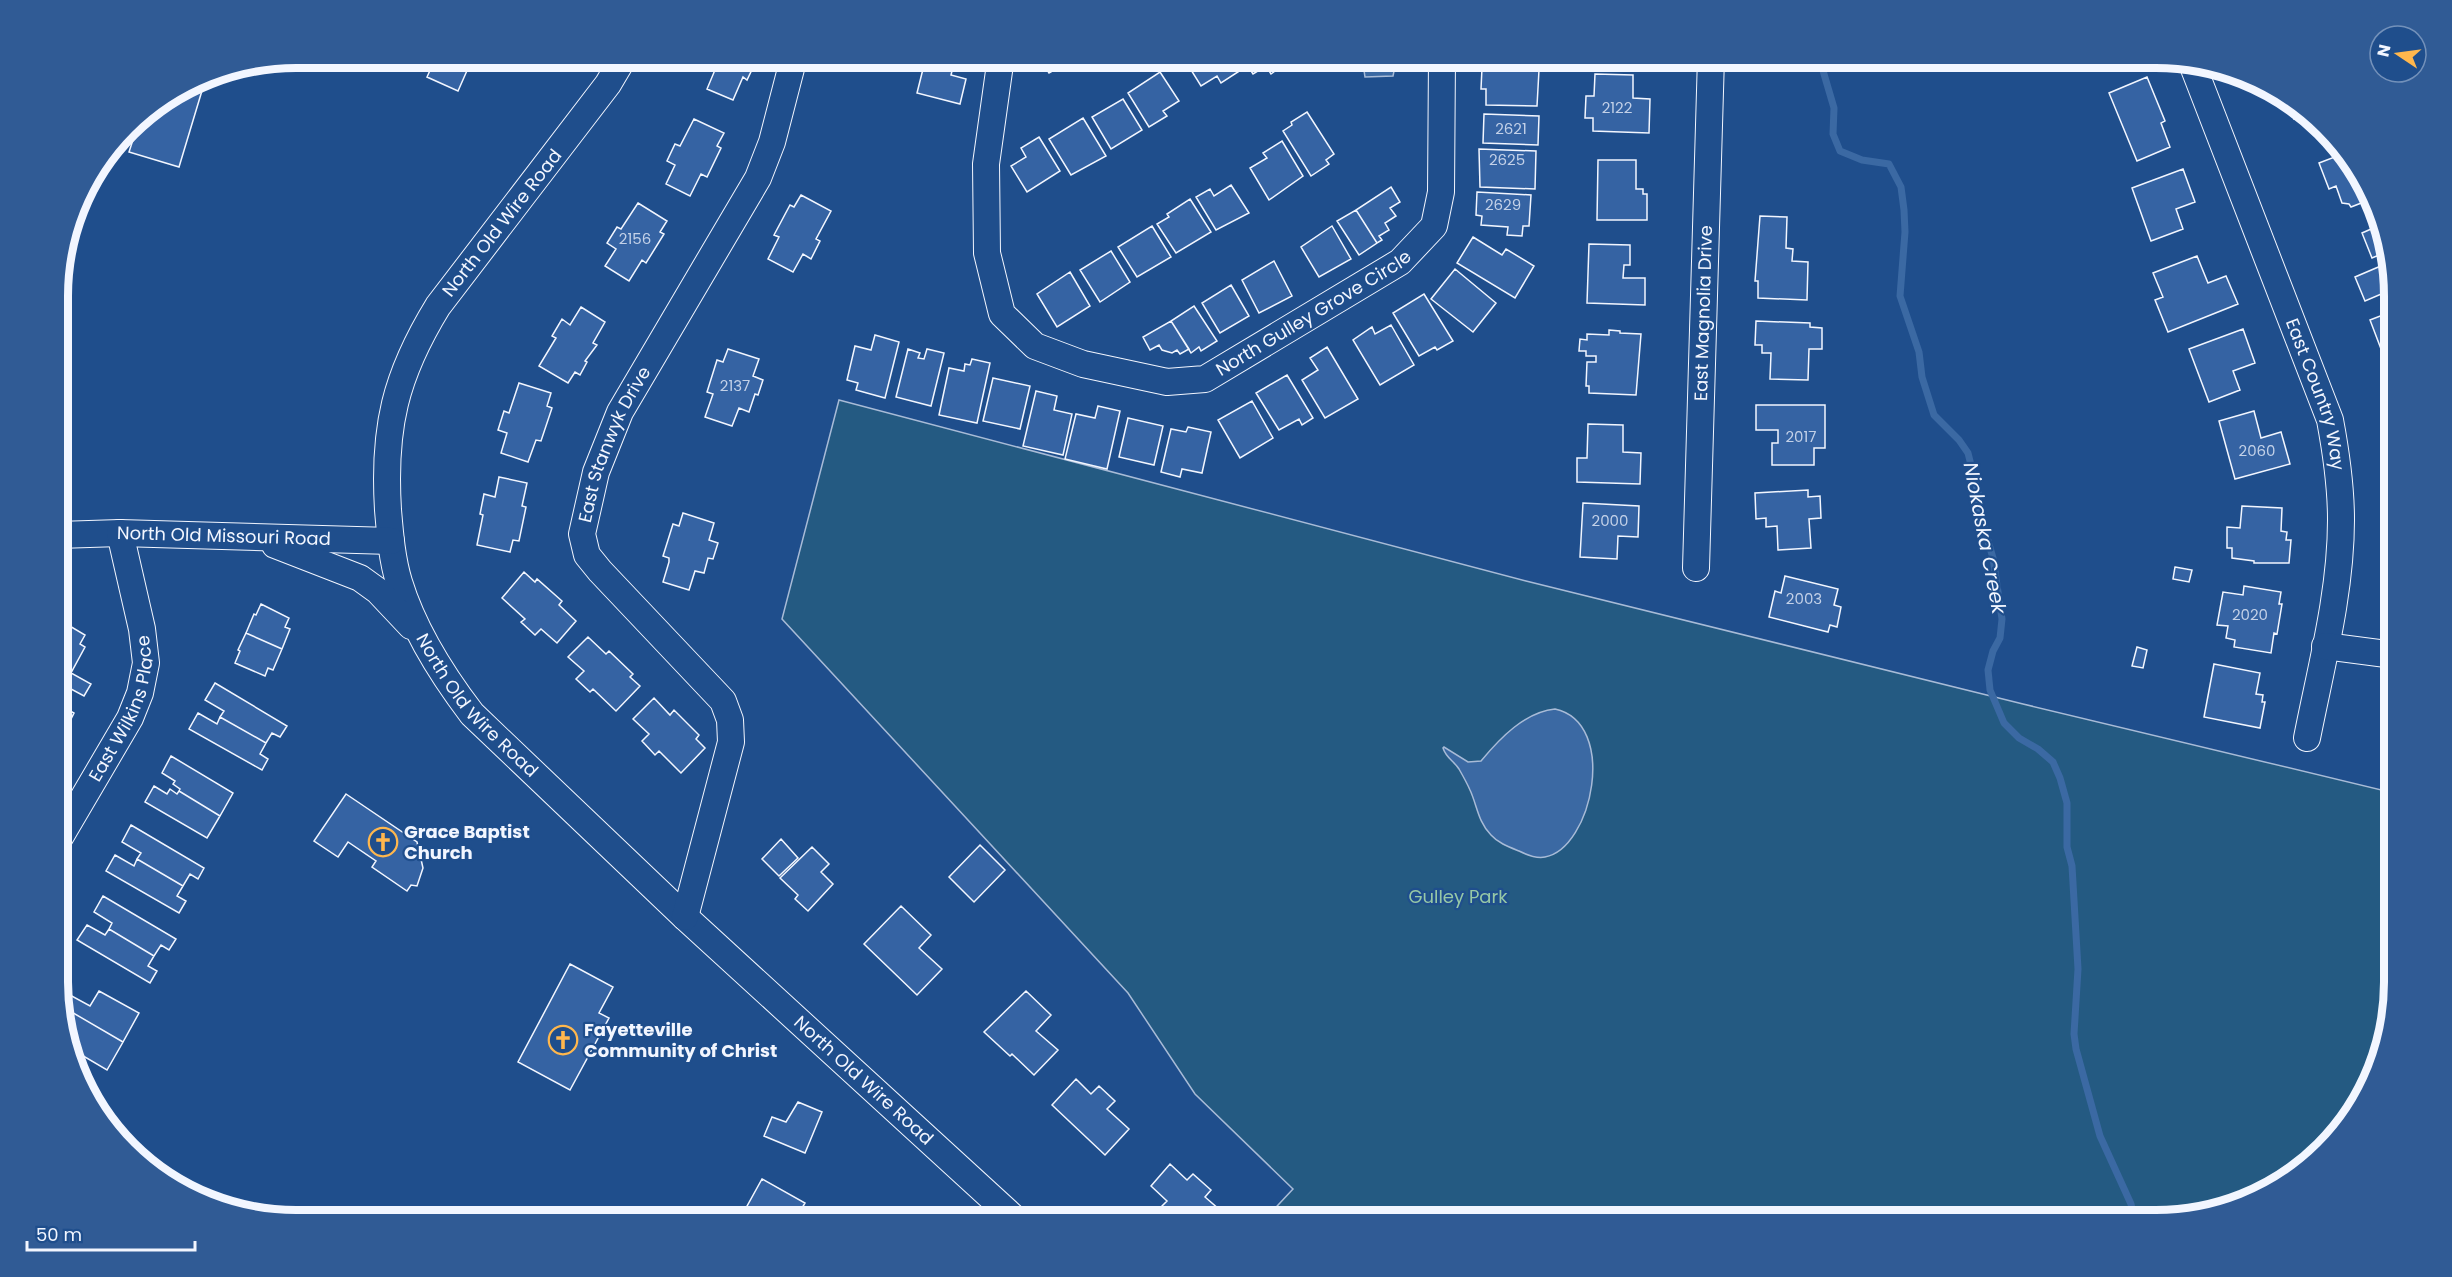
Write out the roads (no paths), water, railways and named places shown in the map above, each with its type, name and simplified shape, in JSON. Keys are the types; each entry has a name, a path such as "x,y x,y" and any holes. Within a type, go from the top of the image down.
{"street":[{"name":"North Old Wire Road","path":"617,68 608,84 520,201 438,306 421,334 405,369 392,408 386,472 391,541 399,583 450,685 472,714 685,917 1005,1210"},
{"name":"East Stanwyk Drive","path":"685,917 731,742 730,720 723,701 600,571 588,555 582,534 596,472 620,412 758,178 772,142 791,68"},
{"name":"North Gulley Grove Circle","path":"999,68 986,164 987,253 1002,314 1035,346 1083,364 1167,381 1205,379 1400,262 1434,226 1441,192 1442,68"},
{"name":"East Magnolia Drive","path":"1696,568 1711,68"},
{"name":"East Country Way","path":"2195,71 2330,420 2336,451 2341,518 2340,555 2307,738"},
{"name":"North Old Missouri Road","path":"68,535 120,533 391,541"},
{"name":"East Wilkins Place","path":"68,824 130,718 140,693 146,663 142,629 120,533"},
{"path":"254,537 360,578 378,591 426,641"},
{"path":"2325,646 2384,654"}],"waterway":[{"name":"Niokaska Creek","path":"1822,68 1834,108 1833,134 1840,151 1862,160 1889,164 1901,187 1905,232 1900,296 1919,352 1922,377 1934,415 1959,440 1968,453 1978,493 1979,510 1993,558 2002,619 2000,638 1993,651 1988,670 1990,690 2004,723 2019,738 2038,749 2053,762 2067,803 2067,847 2072,866 2078,969 2074,1034 2076,1049 2100,1136 2132,1210"}],"place":[{"name":"Grace Baptist Church","path":"383,842"},
{"name":"Fayetteville Community of Christ","path":"563,1040"}],"park label":[{"name":"Gulley Park","path":"1458,897"}]}
